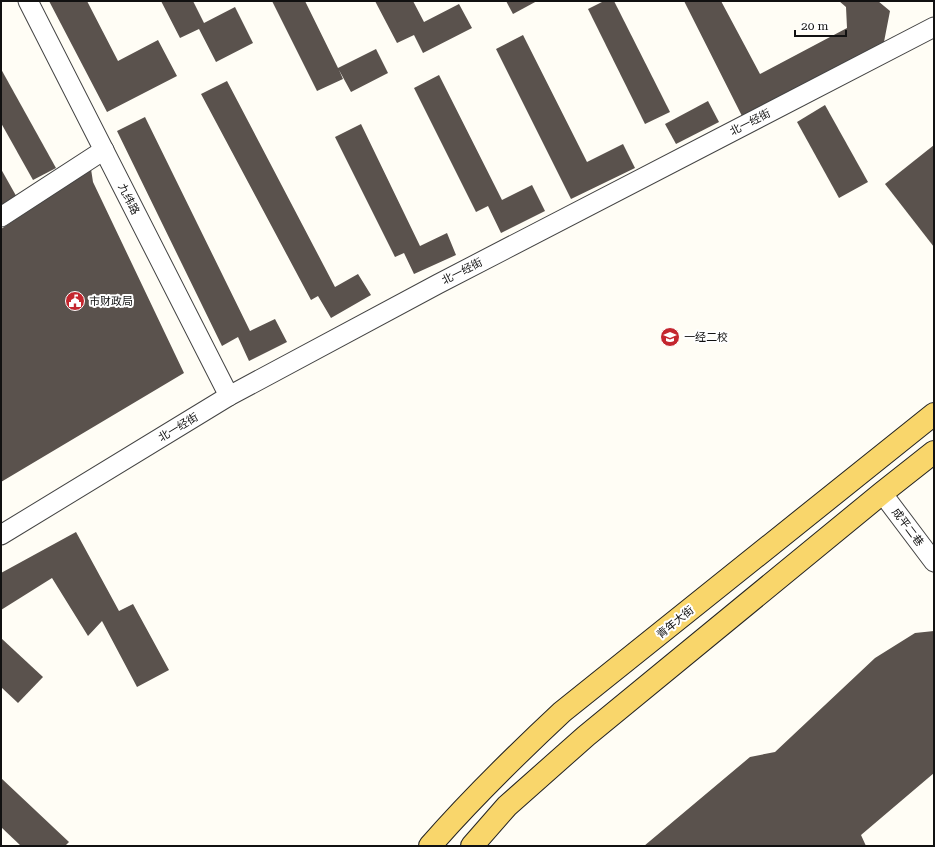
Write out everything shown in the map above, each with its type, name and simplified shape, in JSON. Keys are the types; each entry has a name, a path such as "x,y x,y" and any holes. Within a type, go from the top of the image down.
{"main road":[{"name":"青年大街","path":"430,846 456,816 511,760 562,712 934,414"},
{"path":"472,846 507,806 586,736 882,492 934,452"}],"street":[{"name":"九纬路","path":"28,1 229,396"},
{"name":"北一经街","path":"1,535 229,396 438,284 934,27"},
{"path":"1,217 104,150"},
{"name":"成平二巷","path":"882,492 934,562"}],"building":[{"path":"49,1 87,1 118,61 158,40 177,76 107,112"},
{"path":"161,1 193,1 204,23 235,7 253,43 216,62 199,29 180,38"},
{"path":"272,1 305,1 338,68 376,49 388,73 351,92 339,70 343,79 317,91"},
{"path":"375,1 413,1 424,22 459,4 472,28 423,53 414,35 397,43"},
{"path":"506,1 537,1 513,14"},
{"path":"604,1 614,1 670,112 645,124 588,9"},
{"path":"684,1 721,1 760,74 847,28 846,7 839,1 878,1 890,11 883,47 743,118"},
{"path":"523,35 587,162 623,144 635,168 571,199 496,49"},
{"path":"1,69 56,168 33,180 1,123"},
{"path":"439,75 502,200 532,185 545,211 501,233 488,206 476,212 414,88"},
{"path":"227,81 335,287 358,274 371,295 331,318 318,296 311,300 201,94"},
{"path":"708,101 719,122 676,144 665,124"},
{"path":"825,105 868,182 839,198 797,122"},
{"path":"145,117 250,331 275,319 287,342 249,361 238,337 222,346 117,131"},
{"path":"361,124 420,246 447,233 456,255 414,274 404,253 395,257 335,137"},
{"path":"934,145 934,247 885,184"},
{"path":"1,169 19,201 1,211"},
{"name":"市财政局","path":"91,169 93,182 184,373 1,482 1,229"},
{"path":"76,532 119,611 133,604 169,670 137,687 102,621 88,636 52,578 1,610 1,573"},
{"path":"934,631 934,773 861,835 866,846 644,846 750,757 775,752 875,658 915,633"},
{"path":"1,638 43,677 18,703 1,687"},
{"path":"1,778 69,842 65,846 21,846 1,827"}],"place":[{"name":"市财政局","path":"75,301"},
{"name":"一经二校","path":"670,337"}]}
